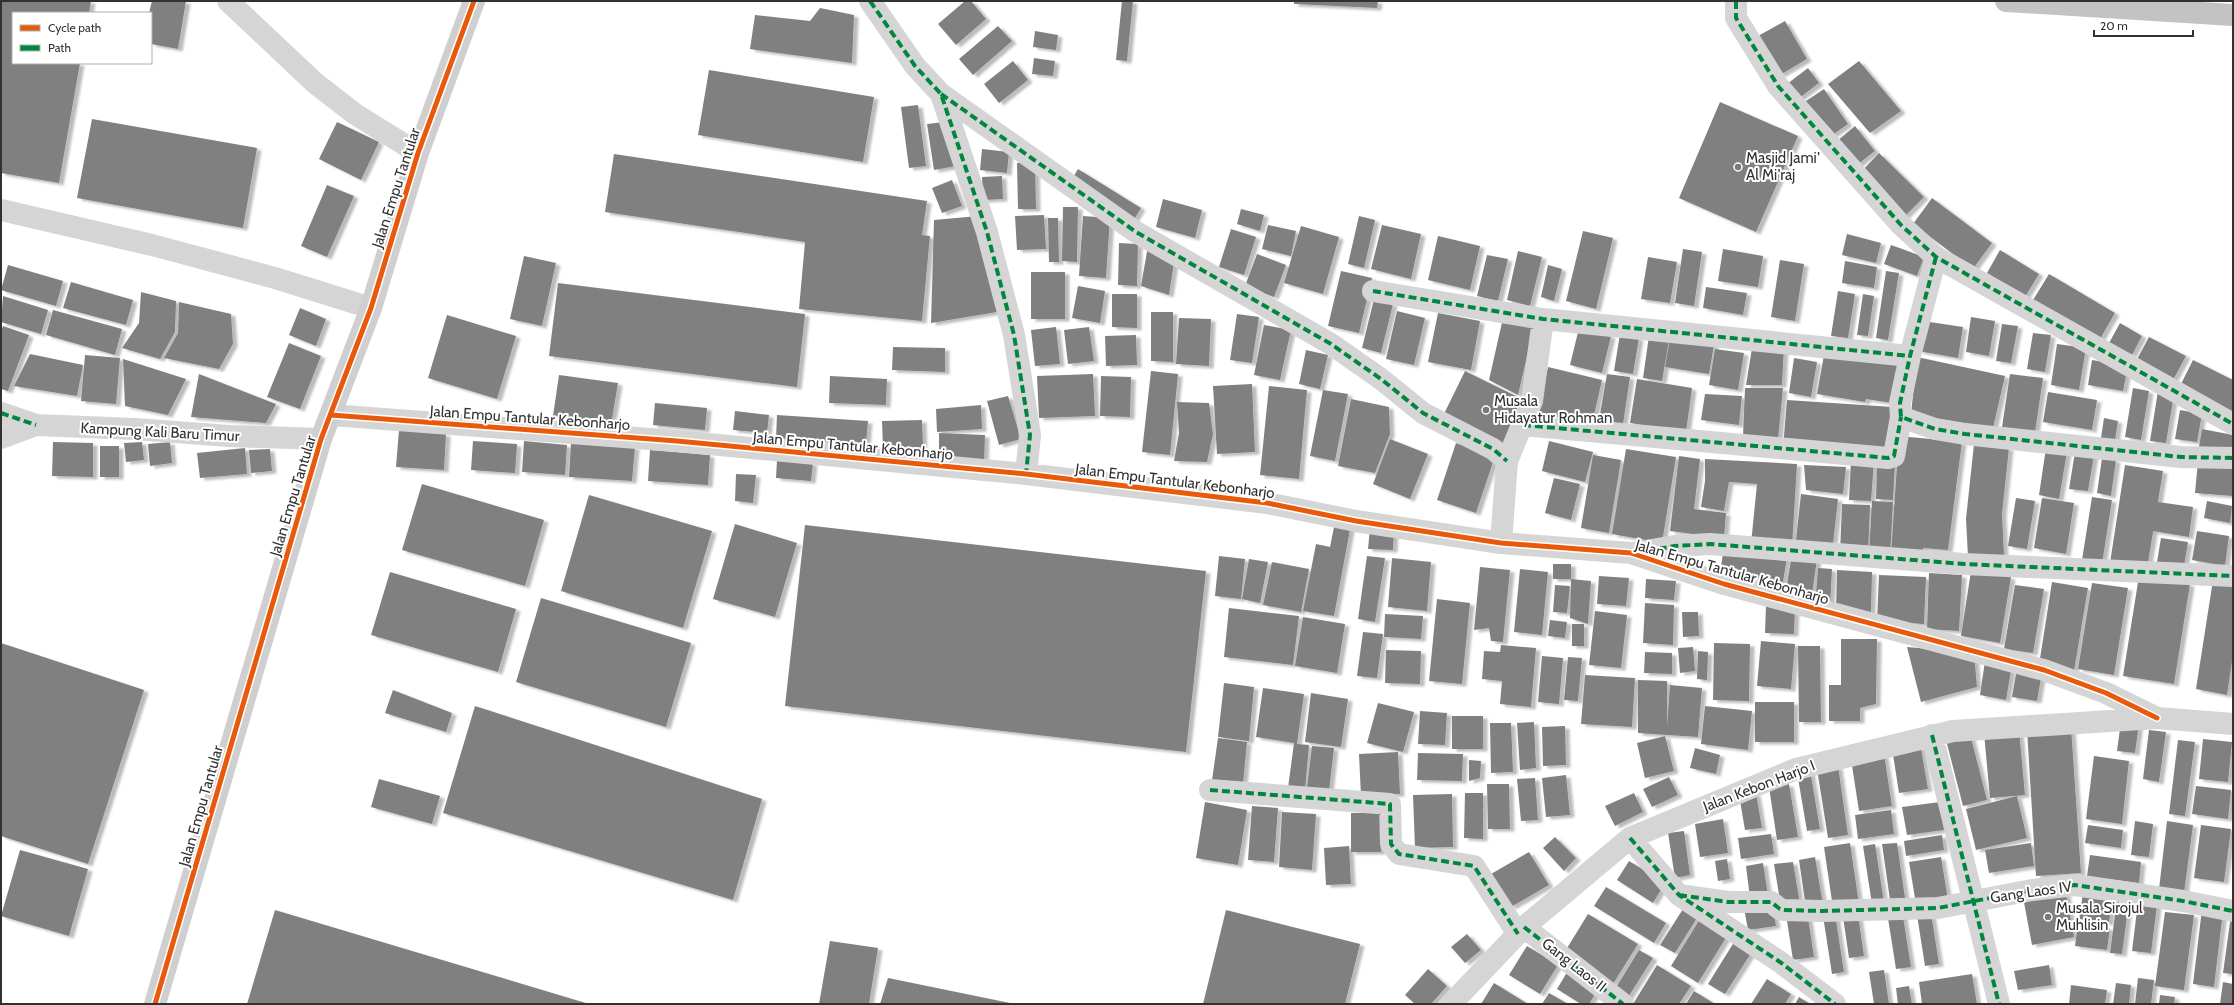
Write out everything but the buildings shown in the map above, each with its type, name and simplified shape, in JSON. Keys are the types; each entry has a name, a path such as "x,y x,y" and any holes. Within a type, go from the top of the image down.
{"highway":[{"path":"2006,1 2233,15"},
{"path":"2156,11 2233,28"}],"street":[{"path":"228,1 315,83 355,114 418,153"},
{"name":"Jalan Empu Tantular","path":"155,1004 321,439 332,416 370,308 418,153 474,1"},
{"path":"870,1 915,66 941,94 1136,232 1331,344 1381,378 1423,412 1493,449 1507,461"},
{"path":"1736,1 1736,18 1778,86 1901,225 1936,257 2233,424"},
{"path":"941,94 987,232 1014,335 1030,435 1026,474"},
{"path":"1,210 168,249 275,278 370,308"},
{"path":"1523,425 1888,458 1894,456 1901,417 1900,403 1910,356 1936,257"},
{"path":"1373,291 1543,319 1910,356"},
{"path":"1501,543 1507,461 1532,401 1543,319"},
{"name":"Kampung Kali Baru Timur","path":"1,414 36,425 135,428 229,436 321,439"},
{"name":"Jalan Empu Tantular Kebonharjo","path":"332,416 678,441 1026,474 1267,503 1356,520 1501,543 1631,553 1724,584 2044,670 2106,693 2157,718"},
{"path":"1901,417 1935,429 1965,434 2181,457 2233,458"},
{"path":"1,438 36,425"},
{"path":"1631,553 1675,546 1710,544 1964,564 2233,576"},
{"path":"2157,718 2233,724"},
{"name":"Jalan Kebon Harjo I","path":"1451,1004 1521,930 1630,838 1796,769 1953,731 2157,718"},
{"path":"1932,735 1972,901 1999,1004"},
{"name":"Gang Laos II","path":"1210,790 1390,804 1392,807 1391,844 1399,854 1474,866 1521,930 1623,1004"},
{"path":"1630,838 1679,894 1780,962 1835,1004"},
{"name":"Gang Laos IV","path":"1679,894 1728,902 1771,902 1780,909 1784,910 1822,911 1938,908 2032,890 2075,885 2183,901 2233,911"}],"marked path":[{"path":"870,1 915,66 941,94 987,232 1014,335 1030,435 1026,474"},
{"path":"1736,1 1736,18 1778,86 1901,225 1936,257 2233,424"},
{"path":"941,94 1136,232 1331,344 1381,379 1423,413 1493,449 1507,461"},
{"path":"1936,257 1910,356 1900,403 1901,417 1935,429 1965,434 2181,457 2233,458"},
{"path":"1373,291 1543,319 1910,356"},
{"path":"1,413 36,425"},
{"path":"1523,425 1888,458 1894,456 1901,417"},
{"path":"1635,553 1675,546 1710,544 1964,564 2233,576"},
{"path":"1932,735 1999,1004"},
{"path":"1210,790 1390,804 1391,844 1399,854 1474,866 1518,934"},
{"path":"1630,838 1679,895 1780,962 1835,1004"},
{"path":"1679,895 1728,902 1771,902 1780,909 1784,910 1822,911 1938,908 2032,890 2075,885 2183,901 2233,911"},
{"path":"1524,927 1623,1004"}],"cycle path":[{"path":"155,1004 321,439 371,308 418,153 474,1"},
{"path":"331,415 677,441 1026,474 1267,503 1356,521 1501,543 1631,553 1724,584 2044,670 2106,693 2157,718"}],"place":[{"name":"Masjid Jami' Al Mi'raj","path":"1738,167"},
{"name":"Musala Hidayatur Rohman","path":"1486,410"},
{"name":"Musala Sirojul Muhlisin","path":"2048,917"}]}
